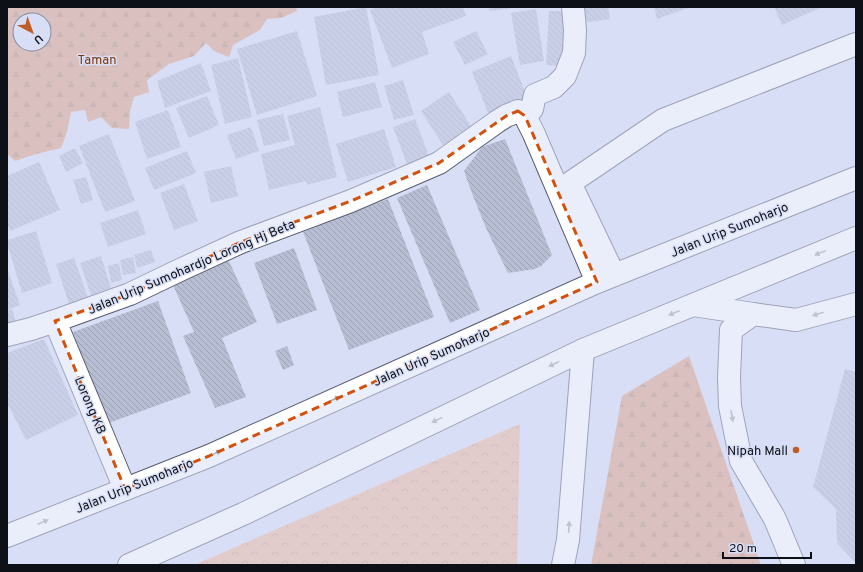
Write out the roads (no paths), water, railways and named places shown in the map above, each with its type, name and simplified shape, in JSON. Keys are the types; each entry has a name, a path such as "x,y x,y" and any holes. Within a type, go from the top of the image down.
{"main road":[{"path":"573,7 575,30 574,53 565,76 554,87 536,95 532,109 525,116 606,279"},
{"path":"606,279 570,183 663,120 856,44"},
{"name":"Jalan Urip Sumohardjo Lorong Hj Beta","path":"7,335 55,321 130,294 242,242 351,201 438,163 506,116 518,111 525,116"},
{"name":"Jalan Urip Sumoharjo","path":"7,536 209,456 606,279 856,178"},
{"path":"129,565 243,514 583,350 856,238"},
{"path":"737,287 739,318 729,377 730,406 741,461 775,519 794,565"},
{"path":"693,305 739,318 796,320 856,304"},
{"name":"Lorong KB","path":"55,321 125,489"},
{"path":"562,565 568,540 583,350"}],"place":[{"name":"Nipah Mall","path":"796,450"}],"park label":[{"name":"Taman","path":"97,59"}]}
